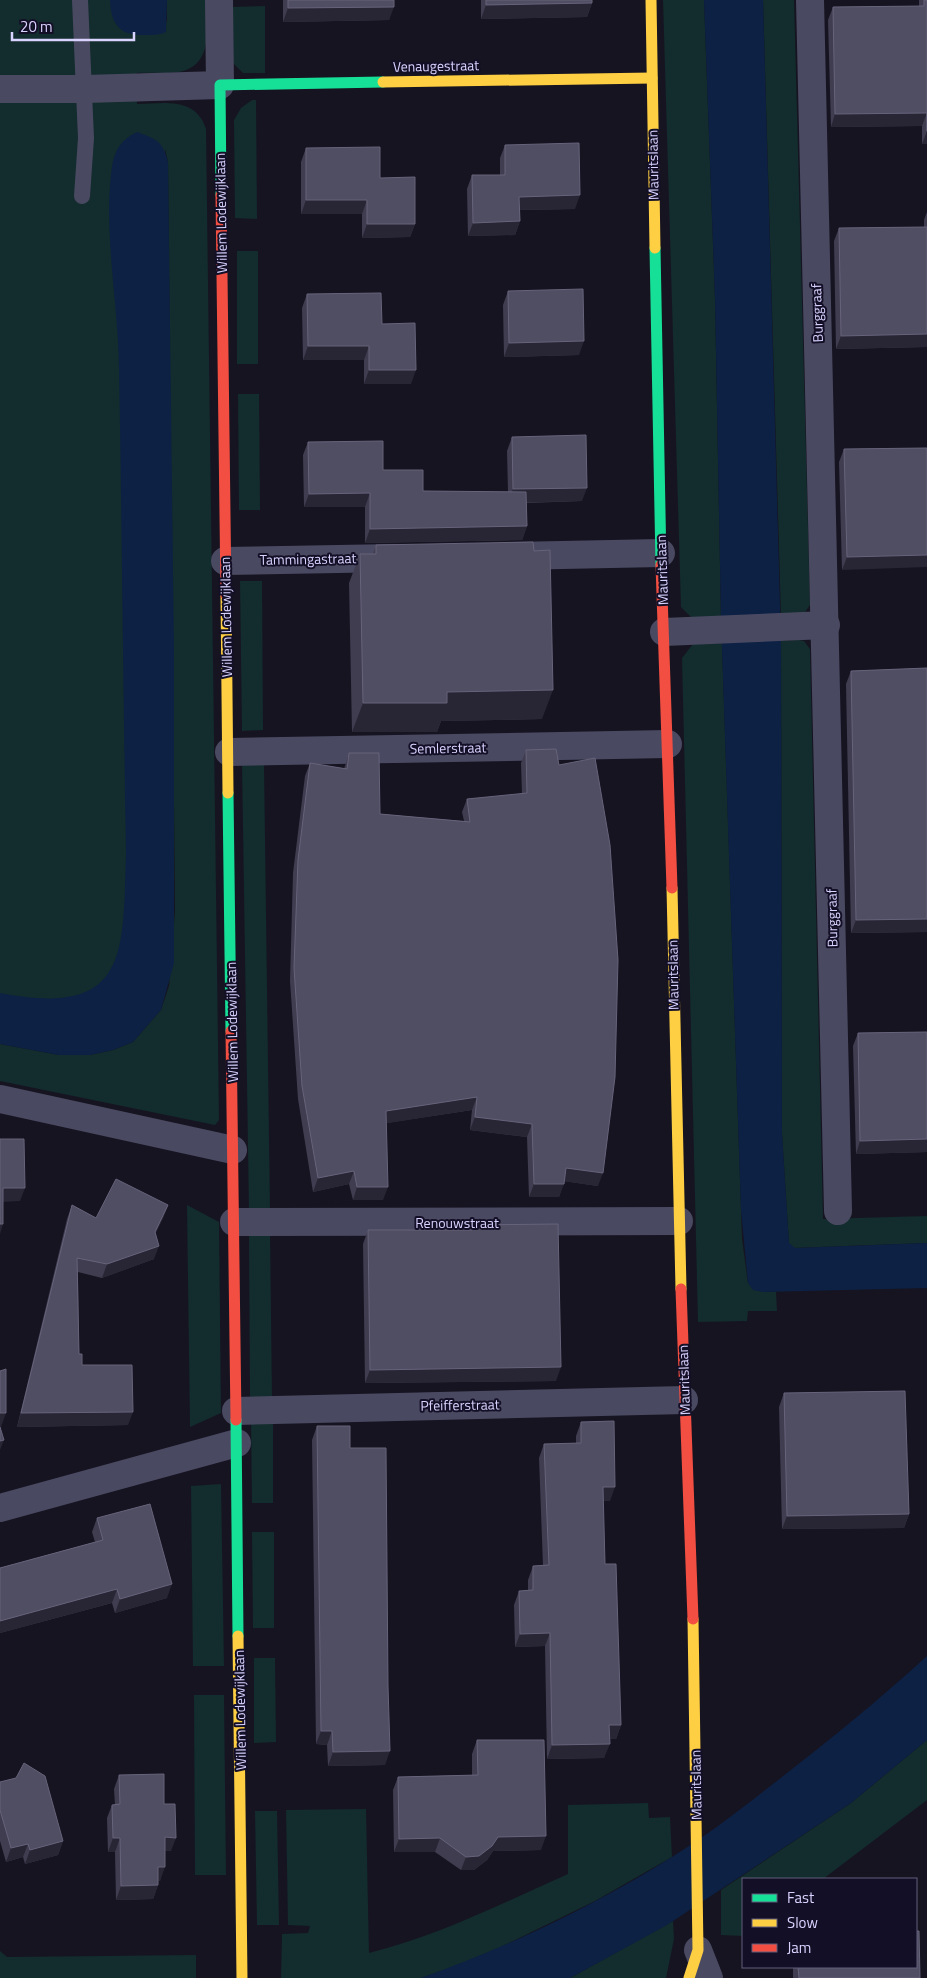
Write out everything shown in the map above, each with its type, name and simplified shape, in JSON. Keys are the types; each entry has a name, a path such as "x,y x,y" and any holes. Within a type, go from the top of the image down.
{"street":[{"name":"Willem Lodewijklaan","path":"219,0 242,1978"},
{"name":"Mauritslaan","path":"651,0 661,553 668,744 684,1400 692,1563 697,1923 698,1950 709,1978"},
{"name":"Burggraaf","path":"810,0 826,625 838,1211"},
{"name":"Venaugestraat","path":"220,85 652,78"},
{"path":"0,89 85,89 220,85"},
{"path":"482,556 661,553"},
{"name":"Tammingastraat","path":"225,561 423,557"},
{"path":"664,632 826,625"},
{"name":"Semlerstraat","path":"228,752 668,744"},
{"path":"0,1099 233,1150"},
{"name":"Renouwstraat","path":"234,1222 679,1221"},
{"name":"Pfeifferstraat","path":"236,1411 684,1400"},
{"path":"0,1508 237,1443"},
{"name":"Mauritslaan","path":"689,1978 698,1950"}],"lane":[{"path":"80,0 86,138 82,196"}],"green space":[{"path":"0,0 135,0 167,22 167,0 207,0 206,44 198,62 190,68 179,72 136,73 137,104 168,103 187,107 195,111 206,129 219,1120 215,1125 0,1081 0,1044 59,1055 90,1055 113,1050 133,1042 161,1010 169,986 175,911 168,162 165,149 148,825 106,1027 0,1006"},
{"path":"663,0 704,0 715,298 721,619 692,618 681,607"},
{"path":"763,0 794,0 810,605 803,615 781,617"},
{"path":"265,6 265,73 243,73 232,62 231,7"},
{"path":"252,100 256,100 257,219 235,218 234,120 241,108"},
{"path":"237,251 258,251 258,364 237,364"},
{"path":"238,394 259,394 260,510 239,510"},
{"path":"240,581 262,581 263,730 242,731"},
{"path":"781,641 804,641 810,649 823,1219 927,1216 927,1243 794,1248 789,1244 782,1134"},
{"path":"722,643 742,1239 748,1283 763,1292 776,1292 777,1311 748,1311 747,1321 698,1322 682,658 693,644"},
{"path":"242,764 264,764 270,1212 249,1212"},
{"path":"187,1205 219,1222 221,1413 190,1427"},
{"path":"270,1232 272,1399 250,1400 249,1233"},
{"path":"251,1422 273,1423 273,1503 252,1503"},
{"path":"221,1484 224,1666 193,1666 191,1486"},
{"path":"252,1532 274,1532 274,1628 253,1628"},
{"path":"254,1658 275,1658 276,1742 254,1743"},
{"path":"194,1695 224,1695 226,1875 195,1875"},
{"path":"927,1740 927,1800 824,1878 742,1878 742,1936 721,1935 721,1890 851,1803"},
{"path":"648,1803 649,1818 670,1817 672,1857 595,1901 476,1959 421,1978 281,1978 282,1934 308,1933 310,1926 288,1925 286,1810 366,1809 369,1953 420,1938 568,1874 568,1805"},
{"path":"255,1811 277,1811 279,1925 257,1925"},
{"path":"673,1921 674,1939 666,1978 570,1978"},
{"path":"0,1951 7,1957 196,1955 196,1978 0,1978"}],"water":[{"path":"110,0 167,0 166,32 156,35 137,35 124,31 115,23"},
{"path":"704,0 763,0 781,641 782,1134 789,1243 795,1248 927,1243 927,1288 763,1292 753,1290 748,1283 741,1210 721,619 715,298"},
{"path":"137,132 158,142 164,149 168,162 174,655 174,963 161,1010 133,1042 113,1050 90,1055 59,1055 0,1044 0,993 42,998 74,996 96,986 110,970 119,948 123,920 126,851 119,367 109,216 112,166 115,154 123,141"},
{"path":"927,1656 927,1740 851,1803 667,1925 570,1978 421,1978 486,1953 581,1909 686,1848 742,1808 819,1748"}],"building":[{"path":"288,0 394,0 394,7 288,8"},
{"path":"486,0 592,0 592,3 486,5"},
{"path":"924,0 927,0 927,113 835,114 833,7 924,6"},
{"path":"579,143 580,195 519,197 520,221 473,223 472,175 505,175 505,145"},
{"path":"380,147 380,178 415,177 415,224 367,224 367,200 306,200 306,148"},
{"path":"927,227 927,334 841,336 839,228"},
{"path":"583,289 584,341 509,343 508,291"},
{"path":"381,293 382,324 415,323 416,370 369,370 369,346 308,346 307,294"},
{"path":"586,435 587,488 513,489 512,437"},
{"path":"383,441 383,470 423,470 423,491 526,492 527,526 370,529 370,493 309,494 308,442"},
{"path":"927,448 927,555 847,557 844,449"},
{"path":"533,542 534,551 550,550 553,690 447,692 447,703 363,703 360,554 376,554 376,545"},
{"path":"927,668 927,919 856,920 851,671"},
{"path":"556,749 559,765 595,758 610,845 618,960 615,1077 603,1173 566,1168 564,1184 534,1184 532,1124 475,1117 477,1097 386,1111 388,1187 357,1187 354,1171 318,1178 302,1086 294,968 298,860 310,763 347,769 349,753 379,753 380,814 470,822 467,799 527,793 526,750"},
{"path":"927,1032 927,1139 860,1141 858,1033"},
{"path":"0,1139 24,1139 25,1188 3,1188 3,1224 0,1224"},
{"path":"116,1179 168,1205 155,1232 159,1246 107,1264 77,1258 79,1354 82,1354 82,1365 132,1365 133,1412 21,1413 72,1205 96,1218"},
{"path":"558,1224 561,1367 370,1370 368,1230 472,1230 472,1225"},
{"path":"6,1369 6,1413 0,1413 0,1371"},
{"path":"905,1391 909,1514 787,1516 784,1393"},
{"path":"614,1421 615,1487 603,1487 605,1564 616,1564 621,1725 609,1725 610,1744 552,1745 550,1633 520,1634 519,1591 533,1590 533,1566 549,1565 544,1444 581,1443 581,1422"},
{"path":"317,1426 350,1426 350,1448 386,1448 390,1751 333,1752 332,1731 321,1731"},
{"path":"0,1427 4,1440 0,1441"},
{"path":"150,1504 172,1584 120,1599 117,1589 0,1621 0,1568 103,1540 97,1518"},
{"path":"477,1740 544,1740 546,1836 498,1837 492,1846 479,1856 466,1857 440,1838 399,1839 398,1777 478,1775"},
{"path":"24,1763 45,1776 63,1841 30,1850 28,1844 11,1848 0,1810 0,1782 16,1778"},
{"path":"164,1774 164,1804 175,1804 176,1838 165,1837 165,1867 158,1867 158,1885 121,1886 120,1838 113,1838 112,1805 120,1804 119,1775"},
{"path":"917,1931 919,1931 920,1978 799,1978 798,1968 917,1968"}],"traffic: fast":[{"path":"221,195 220,85 383,82"},
{"path":"655,248 661,565"},
{"path":"228,793 231,1031"},
{"path":"236,1420 238,1636"}],"traffic: slow":[{"path":"651,0 655,248"},
{"path":"383,82 652,78"},
{"path":"226,595 228,793"},
{"path":"672,888 681,1289"},
{"path":"689,1978 698,1950 693,1619"},
{"path":"238,1636 242,1978"}],"traffic: jam":[{"path":"221,195 226,595"},
{"path":"661,565 672,888"},
{"path":"231,1031 236,1420"},
{"path":"681,1289 693,1619"}]}
